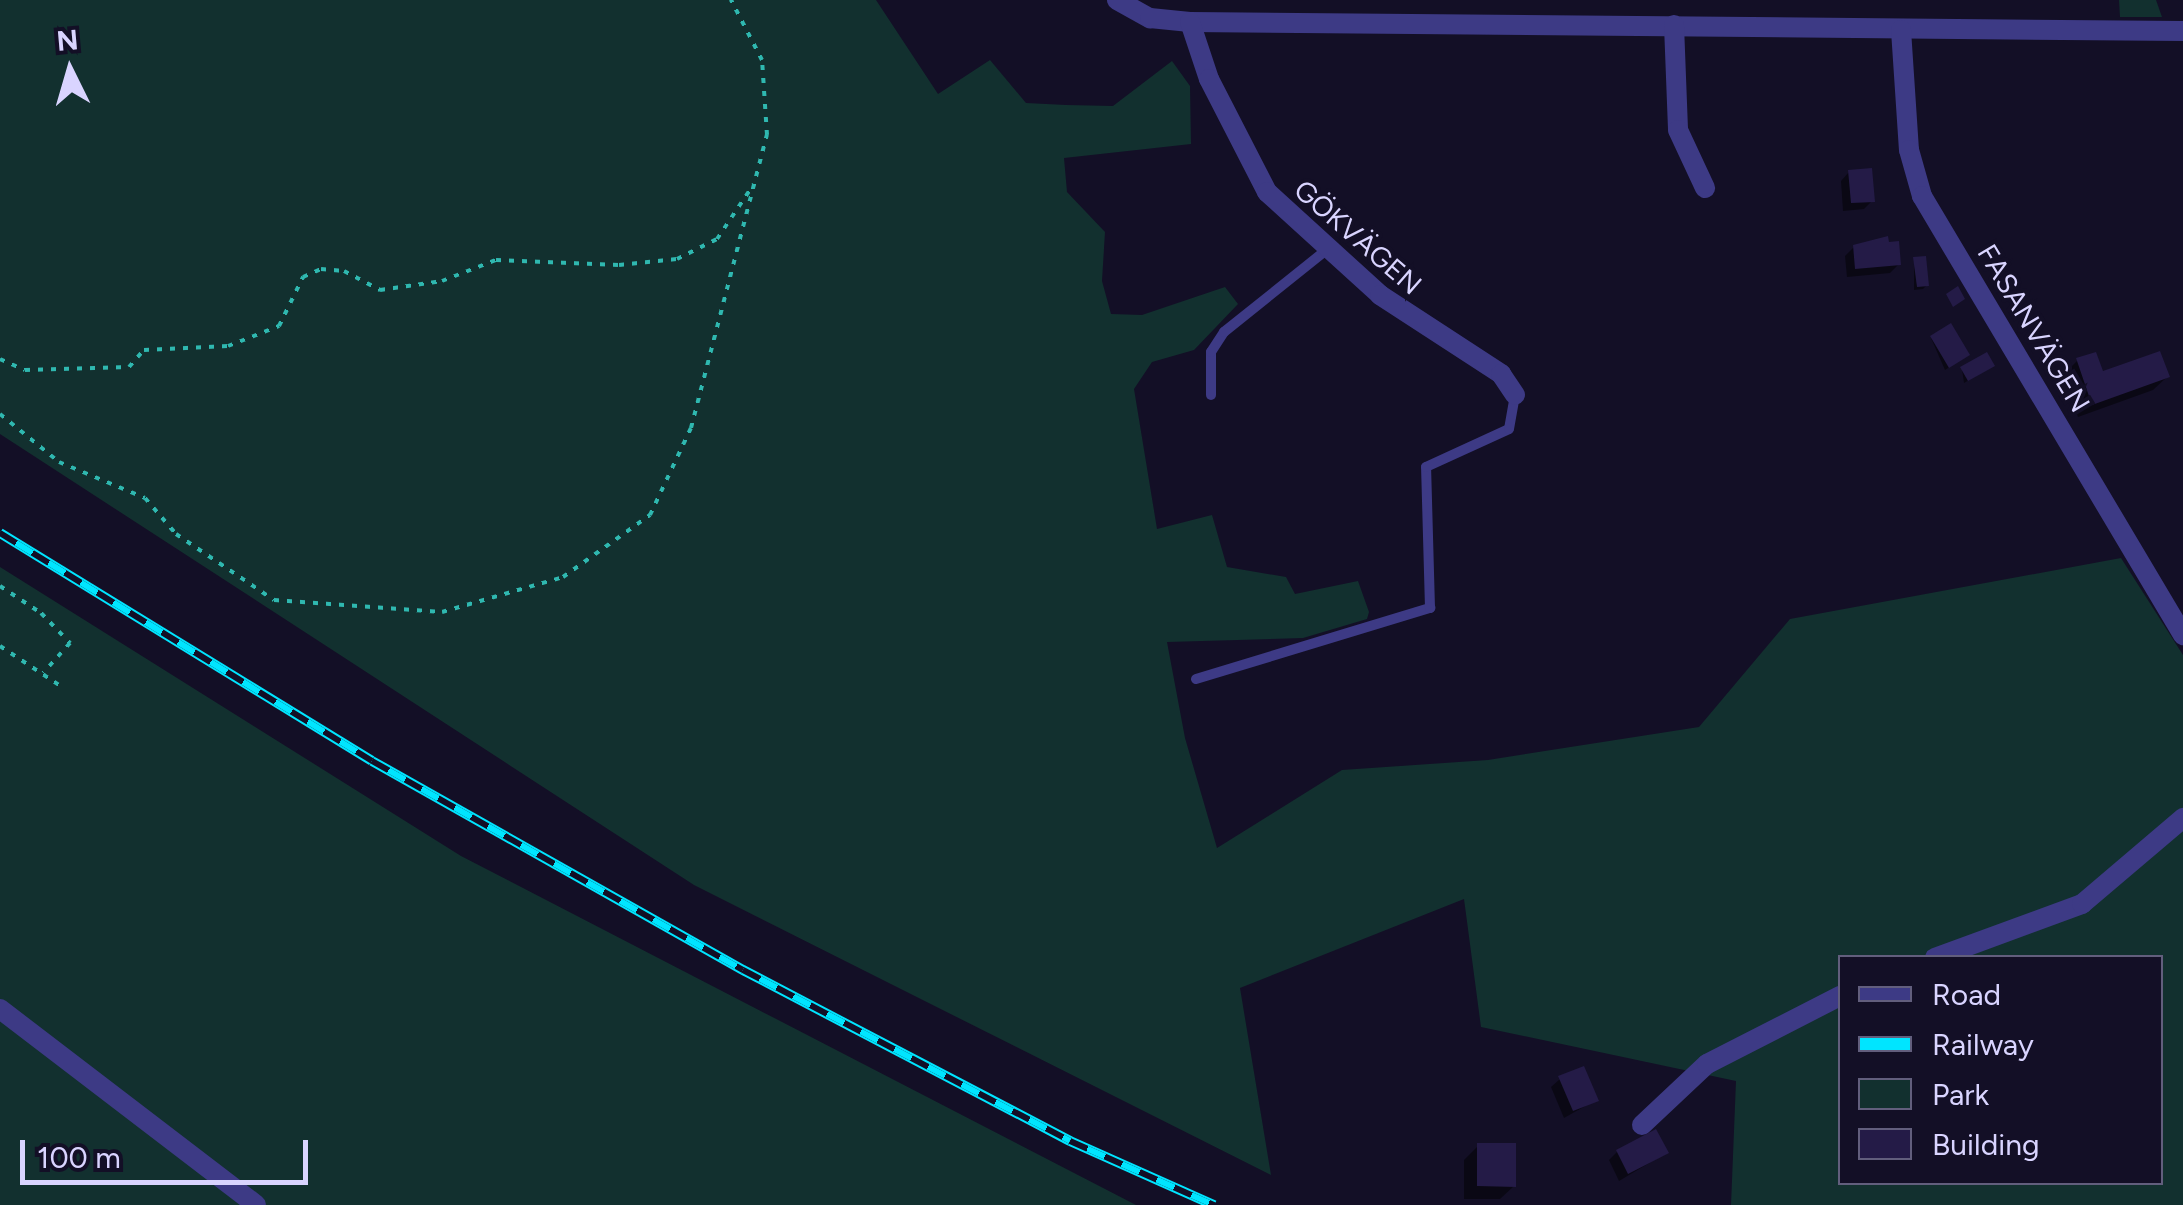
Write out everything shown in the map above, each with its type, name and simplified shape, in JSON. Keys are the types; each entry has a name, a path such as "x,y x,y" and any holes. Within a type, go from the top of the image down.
{"street":[{"path":"1117,0 1150,18 1190,22 2183,31"},
{"name":"GÖKVÄGEN","path":"1190,22 1209,79 1267,192 1412,320 1502,374 1514,395"},
{"path":"1674,24 1678,130 1705,188"},
{"name":"FASANVÄGEN","path":"1901,30 1910,150 1922,196 2183,635"},
{"path":"1943,955 2082,904 2183,818"},
{"path":"1642,1125 1708,1064 1838,997"},
{"path":"0,1008 256,1205"}],"lane":[{"path":"1211,395 1211,352 1224,332 1329,247"},
{"path":"1196,679 1430,608 1426,467 1509,429 1514,395"}],"path":[{"path":"0,414 60,462 145,498 176,534 274,600 442,612 563,577 650,515 691,428 767,134 762,60 730,0"},
{"path":"0,359 24,370 129,367 144,350 228,346 279,326 303,278 321,269 344,270 380,290 442,282 496,260 619,265 677,259 717,239 757,179"},
{"path":"0,586 42,613 70,643 42,673"},
{"path":"0,646 59,684"}],"green space":[{"path":"0,0 876,0 938,94 990,60 1026,103 1113,106 1172,61 1190,86 1191,144 1064,158 1067,192 1105,232 1102,281 1111,314 1142,315 1225,287 1238,304 1194,350 1152,362 1134,389 1157,529 1212,515 1227,567 1286,577 1295,594 1358,581 1369,612 1367,619 1303,638 1167,642 1185,738 1217,848 1342,770 1488,760 1699,727 1790,619 2121,558 2183,655 2183,1205 1731,1205 1736,1081 1481,1027 1464,899 1240,988 1271,1175 694,885 0,434"},
{"path":"2119,0 2156,0 2162,17 2120,17"},
{"path":"0,567 461,856 1136,1205 0,1205"}],"building":[{"path":"1872,168 1875,202 1851,203 1848,170"},
{"path":"1888,236 1889,242 1899,241 1901,265 1855,269 1853,245"},
{"path":"1926,256 1929,286 1917,287 1913,257"},
{"path":"1958,286 1965,299 1953,307 1946,294"},
{"path":"1951,323 1970,355 1949,368 1930,336"},
{"path":"2160,351 2170,377 2092,405 2076,358 2096,352 2103,371"},
{"path":"1987,352 1995,366 1968,381 1960,367"},
{"path":"1584,1066 1599,1101 1573,1111 1558,1076"},
{"path":"1656,1129 1669,1153 1628,1174 1616,1150"},
{"path":"1477,1143 1516,1143 1516,1187 1477,1186"}],"railway":[{"path":"0,533 372,761 743,970 1070,1141 1214,1205"}]}
